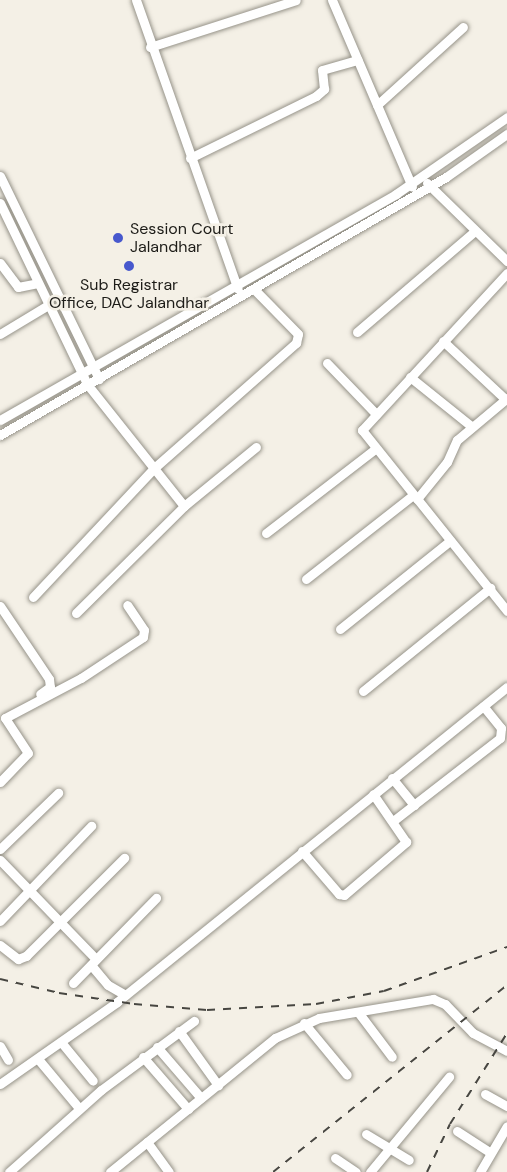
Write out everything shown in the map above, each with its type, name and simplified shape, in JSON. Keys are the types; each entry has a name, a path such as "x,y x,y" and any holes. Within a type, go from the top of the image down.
{"street":[{"path":"136,0 150,47 241,297"},
{"path":"150,47 296,0"},
{"path":"332,0 416,195"},
{"path":"377,105 463,27"},
{"path":"190,158 316,96 324,88 322,70 358,60"},
{"path":"0,420 411,184 507,117"},
{"path":"0,435 416,195 490,150 507,134"},
{"path":"0,176 99,379"},
{"path":"422,177 429,187 507,261"},
{"path":"0,203 87,384 184,506"},
{"path":"357,332 475,231"},
{"path":"20,245 30,241"},
{"path":"0,263 18,287 38,283"},
{"path":"507,273 362,430 507,611"},
{"path":"33,597 153,469 298,339 295,330 254,289"},
{"path":"0,334 48,305"},
{"path":"306,579 415,497 470,425 506,399 443,341"},
{"path":"327,363 376,414"},
{"path":"410,377 470,425"},
{"path":"76,613 184,506 255,447"},
{"path":"266,533 375,448"},
{"path":"340,629 450,541"},
{"path":"363,691 490,588"},
{"path":"0,782 28,753 5,718 81,678 145,635 128,605"},
{"path":"0,606 49,679 50,687 0,716"},
{"path":"0,626 9,619"},
{"path":"0,1084 125,996 507,687"},
{"path":"393,821 500,738 501,728 483,706"},
{"path":"392,778 414,805"},
{"path":"0,849 58,793"},
{"path":"302,851 342,896 404,846 406,839 373,794"},
{"path":"0,921 91,826"},
{"path":"0,945 21,960 61,923 124,858"},
{"path":"0,860 61,923 94,962 108,985 125,996"},
{"path":"73,983 156,898"},
{"path":"110,1172 275,1038 304,1023 432,999 445,1004 473,1033 507,1051"},
{"path":"358,1012 392,1056"},
{"path":"9,1172 79,1108 143,1057 194,1021"},
{"path":"304,1023 347,1075"},
{"path":"178,1031 218,1085"},
{"path":"61,1042 93,1081"},
{"path":"0,1046 8,1060"},
{"path":"157,1047 201,1098"},
{"path":"143,1057 188,1109"},
{"path":"38,1059 79,1108"},
{"path":"370,1172 449,1077"},
{"path":"485,1094 507,1106"},
{"path":"480,1172 507,1126"},
{"path":"457,1131 491,1153"},
{"path":"366,1134 387,1149 409,1160"},
{"path":"147,1142 169,1172"},
{"path":"335,1158 356,1172"}],"railway":[{"path":"0,979 59,993 134,1004 207,1010 316,1004 384,991 507,947"},
{"path":"273,1172 507,985"},
{"path":"427,1172 450,1124 507,1033"}],"place":[{"name":"Session Court Jalandhar","path":"118,238"},
{"name":"Sub Registrar Office, DAC Jalandhar","path":"129,266"}]}
